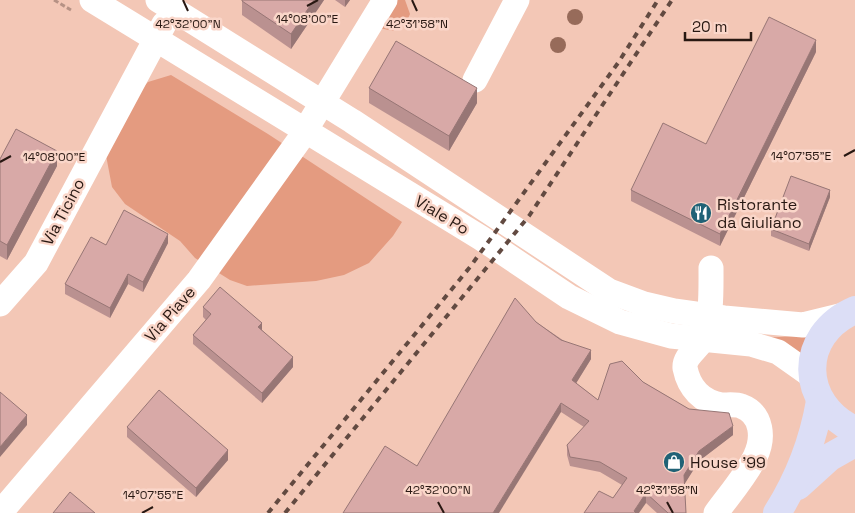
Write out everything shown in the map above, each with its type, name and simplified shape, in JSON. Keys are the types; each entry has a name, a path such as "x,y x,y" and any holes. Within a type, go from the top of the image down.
{"main road":[{"path":"849,312 829,326 819,340 813,357 812,376 820,401 836,419 855,430"},
{"path":"782,504 814,434 820,401"},
{"path":"782,504 830,457 855,443"}],"street":[{"name":"Viale Po","path":"92,0 481,238 569,297 620,322 671,336 751,344 778,352 812,376"},
{"name":"Via Piave","path":"0,513 199,280 305,131 385,0"},
{"path":"475,80 517,0"},
{"name":"Viale Po","path":"166,4 322,102 609,291 644,304 708,316 803,325 849,312"},
{"name":"Via Ticino","path":"0,304 36,262 156,39 166,4"},
{"path":"711,268 711,300 702,340 686,360 685,367 693,388 703,399 713,403 741,406 754,413 762,434 755,458 716,513"}],"shaded area":[{"path":"394,0 405,0 410,14 407,21 393,31 375,27"},
{"path":"171,75 268,134 402,222 393,236 369,263 344,275 316,281 247,286 230,280 195,258 180,241 125,204 112,187 105,150 131,99 148,82"},
{"path":"813,335 802,360 761,338"}],"building":[{"path":"242,0 314,0 291,34"},
{"path":"769,17 816,40 720,234 631,190 663,123 706,144"},
{"path":"396,41 477,88 449,136 369,88"},
{"path":"16,129 57,151 7,245 0,241 0,159"},
{"path":"791,176 830,190 809,244 771,229"},
{"path":"124,210 168,234 143,282 128,274 110,308 65,284 91,237 106,245"},
{"path":"220,287 262,323 258,327 293,357 262,393 193,335 211,314 203,307"},
{"path":"515,298 536,322 561,340 591,350 572,380 598,400 610,364 622,361 643,382 689,409 729,413 733,426 699,451 684,475 686,513 668,513 646,493 634,511 636,513 584,513 599,491 613,498 627,478 600,462 570,457 567,445 589,421 561,403 493,513 343,513 385,446 417,466"},
{"path":"159,390 228,450 196,488 127,427"},
{"path":"0,392 27,415 0,447"},
{"path":"70,492 95,513 53,513"}],"railway":[{"path":"268,513 470,267 618,63 658,0"},
{"path":"285,513 529,216 672,0"}],"place":[{"name":"Ristorante da Giuliano","path":"701,213"},
{"name":"House '99","path":"674,462"}]}
